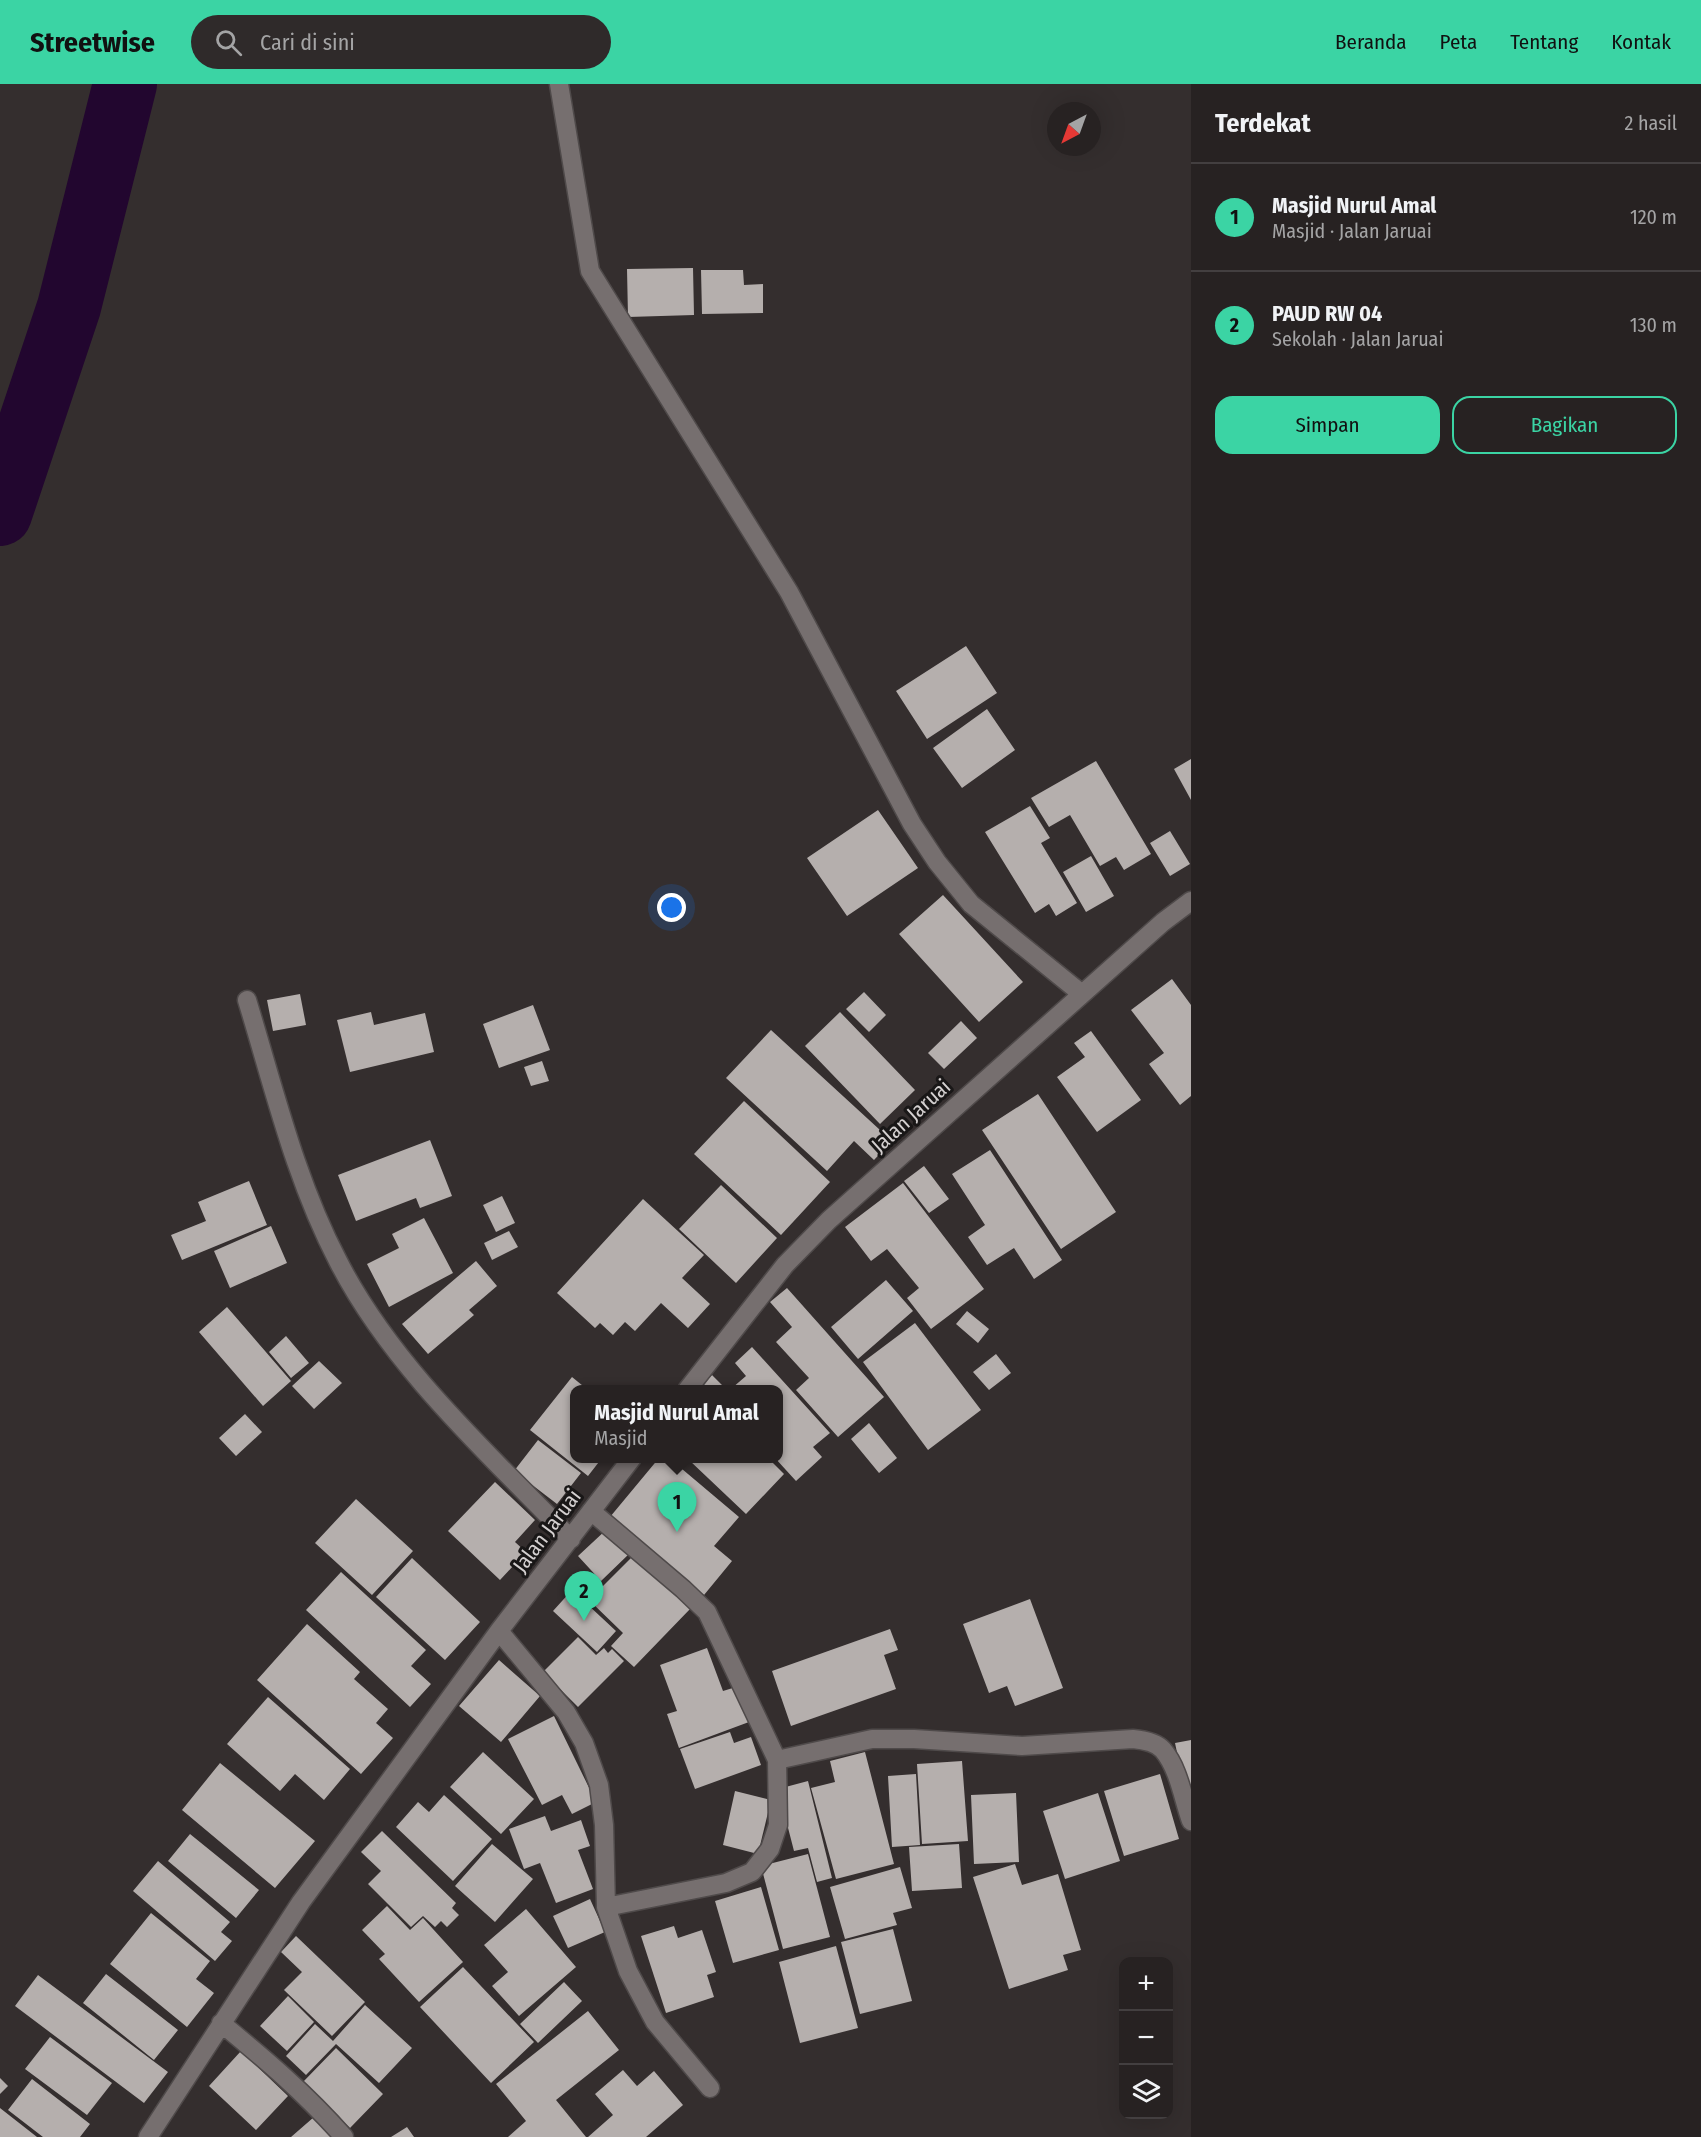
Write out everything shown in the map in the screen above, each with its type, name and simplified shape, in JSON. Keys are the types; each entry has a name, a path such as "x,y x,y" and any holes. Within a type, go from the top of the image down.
{"street":[{"path":"558,84 590,271 789,592 912,824 937,862 971,904 1082,994"},
{"name":"Jalan Jaruai","path":"690,1385 784,1266 829,1220 1163,922 1191,901"},
{"path":"247,1000 301,1180 338,1262 386,1339 413,1372 441,1405 571,1539"},
{"name":"Jalan Jaruai","path":"148,2137 301,1902 499,1631 628,1463"},
{"path":"591,1511 707,1612 777,1760 778,1825 770,1850 752,1872 726,1883 606,1907"},
{"path":"499,1631 566,1712 584,1743 599,1785 604,1825 606,1907 628,1971 655,2022 710,2088"},
{"path":"777,1760 872,1739 914,1738 1022,1746 1133,1739 1148,1741 1162,1749 1172,1765 1191,1821"},
{"path":"221,2023 281,2072 314,2103 344,2137"}],"building":[{"path":"693,268 694,315 628,317 627,269"},
{"path":"701,270 743,270 744,285 763,284 763,313 702,314"},
{"path":"966,646 997,693 927,739 896,691"},
{"path":"987,709 1015,750 962,788 933,748"},
{"path":"1191,759 1191,800 1174,769"},
{"path":"1096,761 1151,854 1124,870 1116,857 1100,866 1070,815 1049,827 1031,798"},
{"path":"1030,806 1050,838 1041,843 1077,903 1056,916 1049,904 1035,913 985,832"},
{"path":"878,810 918,868 847,916 807,858"},
{"path":"1170,831 1190,864 1170,876 1150,843"},
{"path":"1091,856 1114,896 1086,912 1063,872"},
{"path":"943,895 1023,982 979,1022 899,934"},
{"path":"1172,979 1191,1005 1191,1096 1180,1105 1149,1064 1164,1053 1131,1010"},
{"path":"864,992 886,1015 869,1032 846,1009"},
{"path":"300,994 306,1025 273,1031 267,1000"},
{"path":"533,1005 550,1050 499,1068 483,1024"},
{"path":"371,1012 374,1025 425,1013 434,1052 350,1072 337,1020"},
{"path":"840,1012 915,1090 880,1124 805,1046"},
{"path":"961,1021 977,1038 944,1069 928,1053"},
{"path":"771,1030 892,1141 874,1160 854,1141 827,1171 726,1078"},
{"path":"1091,1031 1141,1100 1097,1132 1057,1077 1085,1057 1074,1043"},
{"path":"542,1061 549,1081 531,1086 524,1067"},
{"path":"1038,1094 1116,1212 1061,1249 982,1130"},
{"path":"744,1101 830,1182 781,1235 694,1154"},
{"path":"430,1140 452,1196 420,1208 416,1198 356,1221 338,1175"},
{"path":"990,1150 1062,1260 1034,1279 1014,1248 987,1265 968,1237 985,1225 952,1174"},
{"path":"924,1166 949,1199 929,1213 904,1181"},
{"path":"249,1181 267,1225 182,1260 171,1235 206,1221 198,1202"},
{"path":"903,1183 984,1289 931,1329 907,1298 919,1288 887,1249 871,1261 845,1227"},
{"path":"721,1185 777,1238 736,1283 679,1229"},
{"path":"502,1196 515,1223 496,1232 483,1205"},
{"path":"643,1199 704,1255 682,1278 710,1304 688,1328 661,1303 635,1331 625,1322 613,1335 600,1323 595,1328 557,1293"},
{"path":"424,1218 453,1273 389,1307 367,1264 399,1248 392,1234"},
{"path":"271,1226 287,1263 230,1288 214,1251"},
{"path":"509,1231 518,1247 492,1260 484,1243"},
{"path":"476,1261 497,1286 469,1310 474,1315 428,1354 402,1324"},
{"path":"886,1280 913,1311 858,1359 831,1327"},
{"path":"787,1288 884,1397 838,1437 796,1390 809,1378 776,1342 792,1327 770,1302"},
{"path":"227,1307 291,1381 263,1406 199,1332"},
{"path":"967,1311 989,1329 978,1343 956,1324"},
{"path":"915,1323 981,1410 928,1450 863,1362"},
{"path":"286,1336 309,1363 291,1378 269,1352"},
{"path":"752,1347 830,1433 813,1447 822,1457 796,1481 780,1463 783,1463 783,1385 736,1385 746,1376 735,1363"},
{"path":"996,1354 1011,1373 989,1390 973,1372"},
{"path":"319,1361 342,1383 314,1409 292,1386"},
{"path":"712,1375 722,1385 703,1385"},
{"path":"572,1377 582,1385 570,1385 570,1462 530,1430"},
{"path":"245,1414 262,1432 236,1456 219,1438"},
{"path":"869,1423 897,1458 879,1473 851,1439"},
{"path":"538,1440 581,1473 557,1504 514,1471"},
{"path":"572,1463 598,1463 588,1476"},
{"path":"655,1463 675,1463 739,1517 714,1546 732,1561 704,1595 610,1517"},
{"path":"692,1463 773,1463 784,1474 746,1514"},
{"path":"495,1482 535,1520 515,1542 526,1552 500,1580 448,1531"},
{"path":"356,1499 413,1551 372,1595 315,1543"},
{"path":"607,1529 630,1553 601,1581 578,1556"},
{"path":"635,1554 691,1608 634,1667 611,1646 623,1633 589,1600"},
{"path":"412,1558 480,1622 445,1660 376,1597"},
{"path":"341,1572 426,1650 411,1666 431,1684 410,1707 306,1610"},
{"path":"572,1590 616,1631 597,1652 553,1611"},
{"path":"1030,1599 1063,1688 1015,1706 1007,1686 989,1693 963,1624"},
{"path":"307,1624 360,1672 354,1679 388,1709 376,1723 393,1738 361,1774 257,1680"},
{"path":"890,1629 898,1650 884,1655 896,1689 791,1726 772,1671"},
{"path":"578,1637 596,1655 604,1648 608,1653 612,1649 624,1661 578,1707 543,1672"},
{"path":"707,1648 723,1691 736,1687 749,1722 679,1748 667,1714 677,1711 660,1665"},
{"path":"499,1660 540,1696 501,1742 459,1706"},
{"path":"268,1697 350,1769 324,1800 295,1774 280,1791 227,1744"},
{"path":"554,1716 596,1802 572,1814 562,1795 542,1805 508,1739"},
{"path":"730,1732 734,1743 751,1737 761,1765 695,1789 680,1749"},
{"path":"1191,1740 1191,1794 1186,1795 1175,1743"},
{"path":"483,1752 534,1799 501,1834 450,1787"},
{"path":"865,1752 894,1864 836,1879 811,1788 835,1782 830,1761"},
{"path":"962,1761 968,1841 922,1844 917,1764"},
{"path":"220,1763 315,1841 275,1888 182,1810"},
{"path":"916,1774 920,1845 892,1847 888,1776"},
{"path":"1160,1774 1179,1839 1124,1856 1104,1791"},
{"path":"808,1781 832,1878 817,1882 808,1848 794,1851 778,1789"},
{"path":"735,1791 771,1800 758,1854 723,1845"},
{"path":"1016,1793 1019,1862 974,1864 971,1795"},
{"path":"1098,1793 1120,1861 1065,1879 1043,1811"},
{"path":"444,1795 492,1839 453,1881 396,1827 418,1802 429,1812"},
{"path":"545,1816 551,1831 581,1820 590,1846 578,1850 593,1889 556,1903 540,1863 524,1869 509,1829"},
{"path":"382,1831 456,1903 452,1908 459,1915 447,1927 441,1921 435,1927 423,1916 411,1927 368,1884 381,1871 361,1852"},
{"path":"190,1834 259,1890 236,1918 168,1861"},
{"path":"492,1844 533,1879 495,1922 455,1886"},
{"path":"959,1844 962,1888 912,1891 909,1847"},
{"path":"808,1854 830,1937 783,1949 761,1866"},
{"path":"158,1861 230,1922 221,1932 232,1941 215,1961 133,1891"},
{"path":"1015,1864 1022,1885 1058,1874 1081,1950 1063,1955 1068,1970 1009,1989 973,1877"},
{"path":"900,1867 912,1908 893,1913 897,1925 845,1939 830,1887"},
{"path":"761,1887 779,1950 733,1963 715,1901"},
{"path":"590,1899 605,1932 568,1948 553,1916"},
{"path":"387,1906 410,1930 423,1918 463,1962 419,2002 379,1959 385,1954 362,1930"},
{"path":"526,1909 576,1967 519,2016 492,1986 508,1972 484,1945"},
{"path":"151,1913 210,1961 196,1979 214,1993 187,2027 110,1964"},
{"path":"674,1926 678,1938 702,1930 716,1972 707,1975 714,1997 666,2013 641,1936"},
{"path":"893,1929 912,2001 860,2014 841,1942"},
{"path":"296,1936 365,2002 332,2036 284,1990 302,1972 281,1952"},
{"path":"836,1946 858,2028 800,2043 779,1962"},
{"path":"463,1967 534,2042 491,2083 420,2007"},
{"path":"106,1974 178,2030 154,2060 83,2003"},
{"path":"38,1975 168,2072 144,2103 15,2006"},
{"path":"564,1982 582,2001 538,2043 520,2024"},
{"path":"288,1996 314,2022 287,2051 260,2026"},
{"path":"365,2005 412,2048 379,2083 336,2044 306,2075 286,2056 315,2024 333,2041"},
{"path":"588,2011 619,2050 556,2100 586,2137 508,2137 526,2121 496,2084"},
{"path":"50,2037 112,2083 87,2115 25,2069"},
{"path":"336,2048 383,2094 350,2128 303,2082"},
{"path":"241,2051 288,2096 256,2130 209,2086"},
{"path":"623,2070 637,2086 654,2071 683,2105 646,2137 588,2137 613,2115 595,2094"},
{"path":"0,2078 8,2086 0,2094"},
{"path":"32,2079 90,2124 80,2137 43,2137 8,2110"},
{"path":"0,2108 37,2137 0,2137"},
{"path":"314,2117 333,2137 291,2137"},
{"path":"407,2127 414,2137 391,2137"}],"waterway":[{"path":"0,514 69,307 125,84"}],"place":[{"name":"Masjid Nurul Amal","path":"677,1532"},
{"name":"PAUD RW 04","path":"584,1621"}]}
